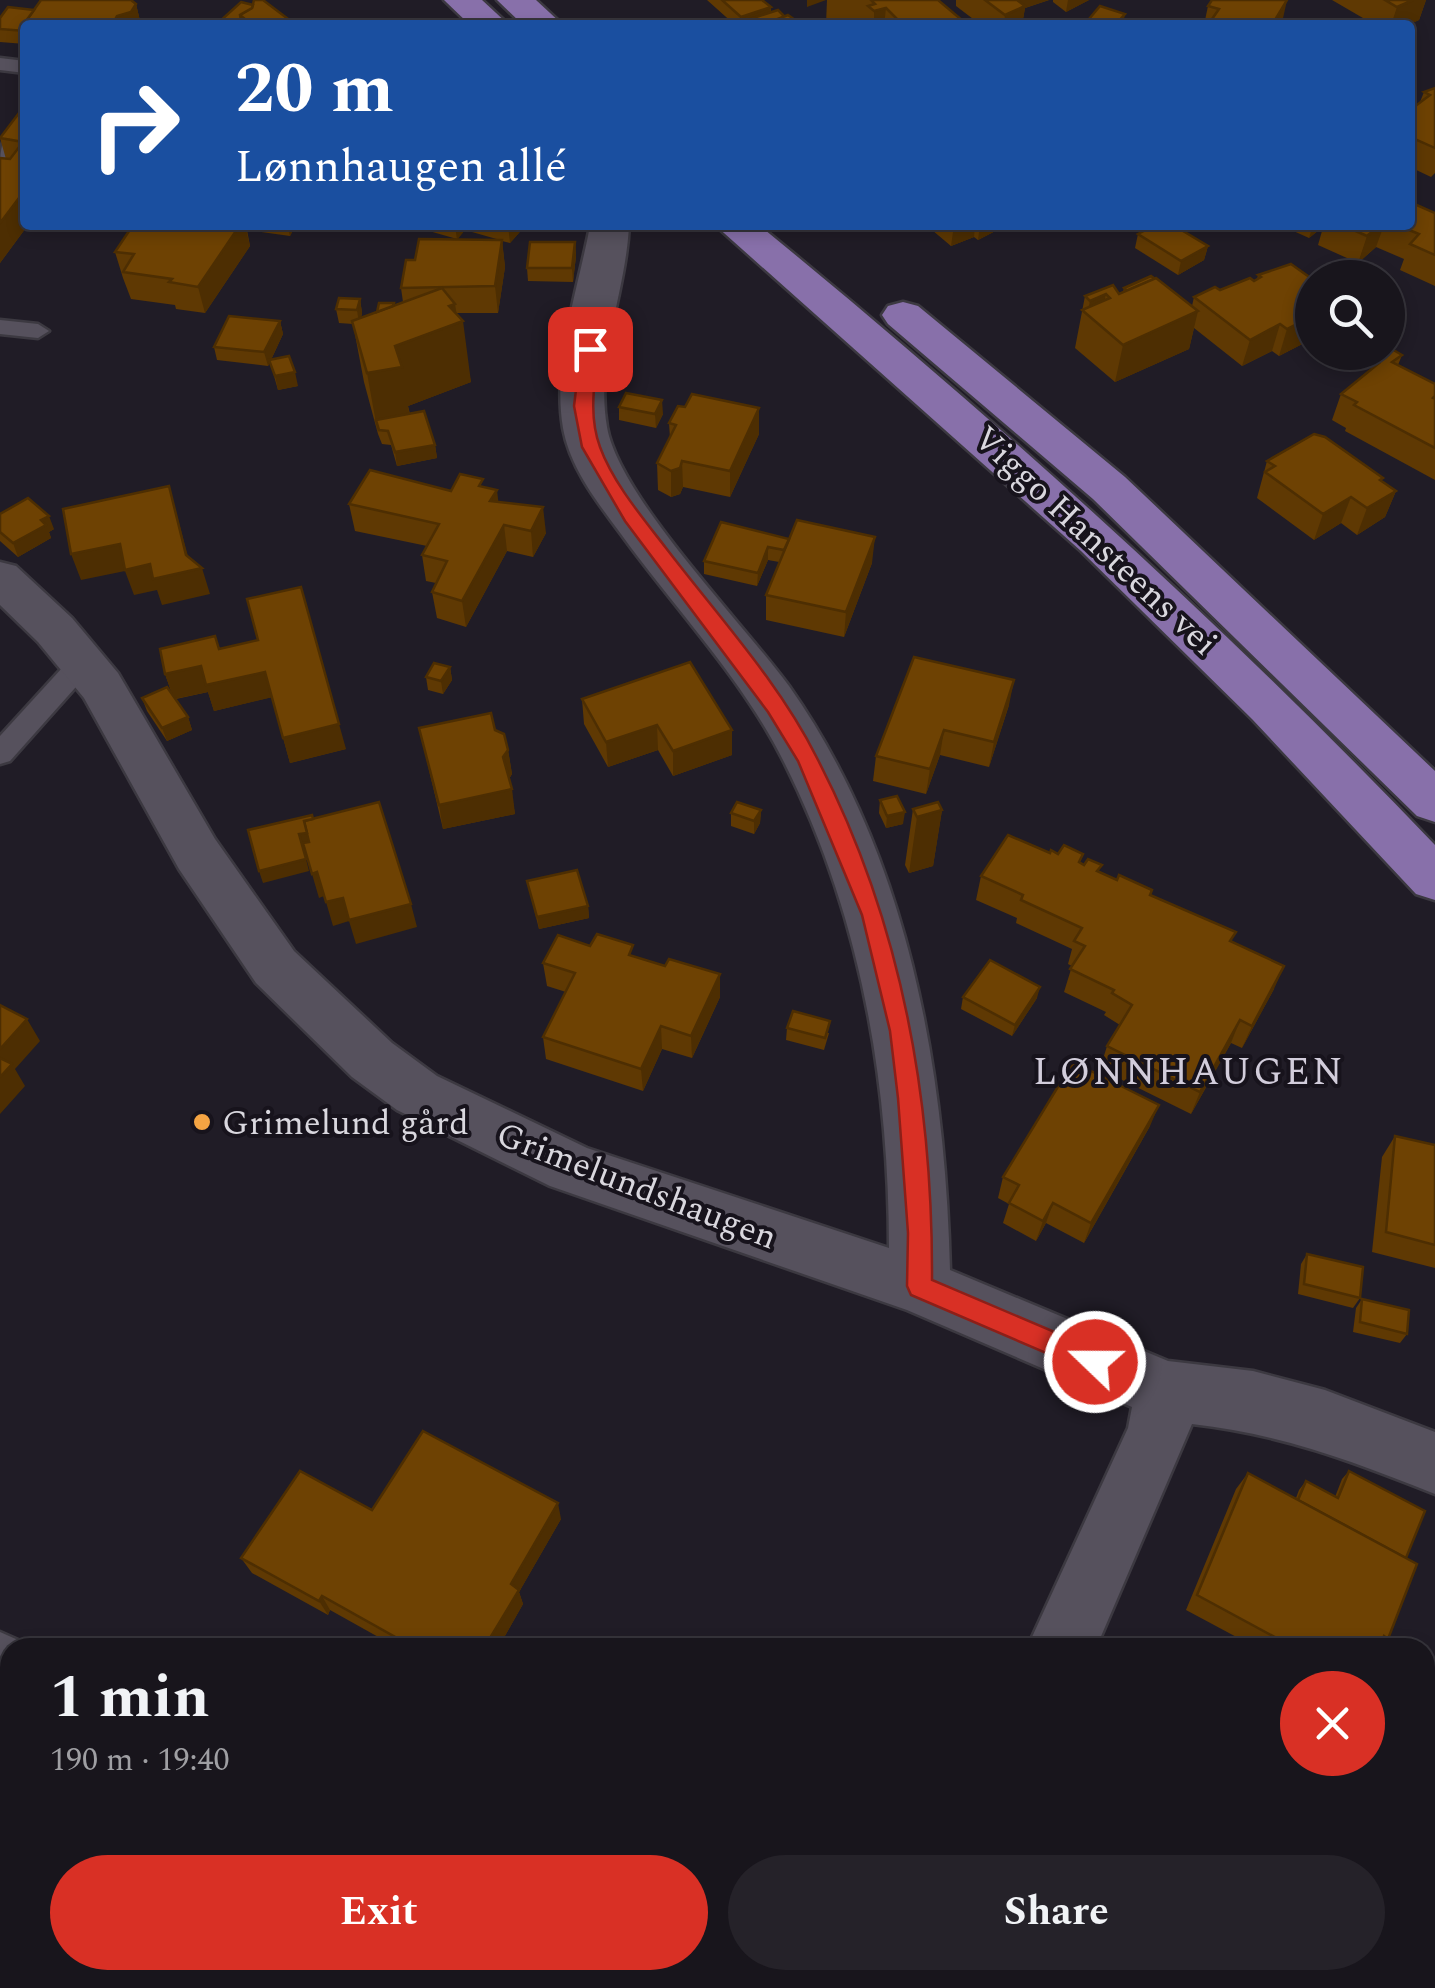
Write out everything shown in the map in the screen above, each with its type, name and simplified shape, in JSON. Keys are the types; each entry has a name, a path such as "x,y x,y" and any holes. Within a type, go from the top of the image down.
{"highway":[{"path":"461,0 486,20"},
{"path":"514,0 539,20"},
{"name":"Viggo Hansteens vei","path":"741,230 893,354 1070,513 1219,654 1435,880"},
{"name":"Viggo Hansteens vei","path":"798,230 1108,488 1435,802"}],"street":[{"path":"609,230 584,378 585,429 604,473 632,516 776,706 808,760 846,844 873,915 902,1031 915,1156 920,1286"},
{"name":"Grimelundshaugen","path":"4,586 100,686 197,854 276,967 372,1060 417,1093 571,1168 920,1286 1166,1391 1253,1402 1325,1420 1435,1463"},
{"path":"1066,1638 1159,1431 1166,1391"}],"lane":[{"path":"0,158 20,132"},
{"path":"0,328 38,331"},
{"path":"0,754 82,663"}],"building":[{"path":"41,0 131,0 136,4 131,12 115,20 27,20"},
{"path":"254,0 263,0 289,20 246,20 240,15 252,8"},
{"path":"722,0 762,0 771,7 741,17"},
{"path":"871,0 938,0 962,20 898,20 886,8 874,11 868,6 875,4"},
{"path":"985,0 1017,0 1025,6 1005,15"},
{"path":"1212,0 1287,0 1275,20 1211,20 1219,9 1208,6"},
{"path":"1385,0 1413,0 1397,7"},
{"path":"241,2 253,5 240,15 241,20 221,20"},
{"path":"1100,6 1125,14 1120,20 1088,20"},
{"path":"8,7 34,10 27,20 20,20 20,31 0,29 0,18"},
{"path":"778,10 785,17 776,20 747,20"},
{"path":"1435,88 1435,148 1415,139 1415,106 1430,95 1424,92"},
{"path":"20,112 20,141 0,138"},
{"path":"20,146 20,197 0,223 0,158 10,159"},
{"path":"1415,204 1435,213 1435,255 1410,244 1419,234 1409,230 1415,230"},
{"path":"130,230 237,230 198,287 123,272 134,254 115,252"},
{"path":"1146,230 1181,230 1208,246 1181,261 1138,234"},
{"path":"419,239 502,240 495,286 401,288 406,260 415,260"},
{"path":"530,242 575,242 572,268 527,268"},
{"path":"1291,264 1295,267 1295,325 1287,329 1280,324 1250,340 1194,297 1215,287 1220,290 1250,278 1254,281 1261,277 1258,275"},
{"path":"1151,276 1155,279 1127,291 1124,288"},
{"path":"1156,278 1198,311 1123,345 1082,310 1110,298 1106,294 1090,301 1085,296 1113,285 1119,294"},
{"path":"442,288 455,304 449,306 463,321 395,346 402,367 367,373 352,321"},
{"path":"339,298 360,299 357,310 336,309"},
{"path":"379,303 394,303 377,312"},
{"path":"229,316 280,321 264,352 214,347"},
{"path":"289,356 295,372 275,376 269,360"},
{"path":"1405,369 1435,384 1435,448 1354,405 1357,402 1341,394 1370,370"},
{"path":"626,393 662,400 655,414 619,407"},
{"path":"692,394 759,408 730,471 682,461 680,468 671,471 657,463 676,425 669,423 678,406 685,407"},
{"path":"424,411 435,445 395,452 388,431 379,430 376,420"},
{"path":"1314,434 1325,437 1396,491 1367,508 1351,497 1323,514 1265,472 1275,466 1267,461"},
{"path":"370,470 451,491 460,474 483,479 479,486 497,490 490,501 543,507 531,531 504,525 462,601 432,592 447,561 422,555 439,524 349,504"},
{"path":"169,486 186,555 202,568 153,579 150,564 125,570 120,544 71,554 63,509"},
{"path":"28,498 49,516 41,520 46,525 13,543 0,532 0,514"},
{"path":"797,520 875,537 846,612 766,595"},
{"path":"721,522 789,539 784,550 768,547 758,573 704,561"},
{"path":"301,587 339,724 283,738 265,672 206,685 201,666 165,674 160,649 215,636 219,649 258,640 247,599"},
{"path":"914,657 1014,680 994,742 944,730 930,769 876,756"},
{"path":"690,662 732,730 673,751 657,725 606,742 582,699"},
{"path":"434,663 450,667 441,681 426,677"},
{"path":"167,687 188,717 162,728 142,698"},
{"path":"491,713 495,730 504,734 508,750 503,757 512,789 439,805 419,728"},
{"path":"897,796 905,812 887,816 880,800"},
{"path":"379,802 411,904 349,920 343,898 326,902 317,872 312,874 303,843 309,842 304,821"},
{"path":"737,802 761,810 754,821 731,813"},
{"path":"938,802 942,810 917,817 913,809"},
{"path":"312,815 313,819 304,821 307,833 299,834 306,859 259,871 248,830"},
{"path":"1008,835 1050,853 1051,850 1058,854 1064,845 1083,854 1079,862 1084,865 1088,859 1102,865 1097,871 1117,880 1119,875 1152,890 1150,895 1236,932 1230,941 1284,966 1252,1026 1240,1020 1200,1092 1107,1046 1132,1005 1112,993 1114,990 1070,969 1085,946 1074,941 1082,928 1021,900 1023,895 981,876"},
{"path":"577,870 588,906 537,917 527,881"},
{"path":"597,934 633,945 629,955 665,966 669,959 720,974 691,1036 661,1026 641,1069 543,1037 575,973 543,963 558,935 590,946"},
{"path":"990,960 1040,987 1015,1025 963,997"},
{"path":"0,1005 27,1019 0,1049"},
{"path":"793,1011 830,1021 825,1038 787,1028"},
{"path":"0,1058 12,1064 0,1077"},
{"path":"1073,1062 1159,1105 1091,1223 1053,1203 1043,1221 1009,1203 1019,1185 1003,1177"},
{"path":"1395,1136 1435,1145 1435,1245 1386,1232"},
{"path":"1307,1254 1363,1267 1360,1298 1304,1284"},
{"path":"1362,1299 1409,1310 1407,1334 1360,1322"},
{"path":"423,1431 558,1503 511,1584 519,1590 490,1638 397,1638 322,1596 319,1601 241,1558 300,1471 372,1510"},
{"path":"1349,1471 1425,1511 1406,1558 1298,1500 1306,1481 1338,1498"},
{"path":"1248,1473 1417,1564 1388,1638 1277,1638 1197,1595"}],"place":[{"name":"Grimelund gård","path":"202,1122"}],"district":[{"name":"LØNNHAUGEN","path":"1189,1071"}],"route":[{"path":"590,349 584,378 585,429 604,473 710,623 776,706 808,760 873,915 902,1031 915,1156 920,1286 1095,1362"}]}
